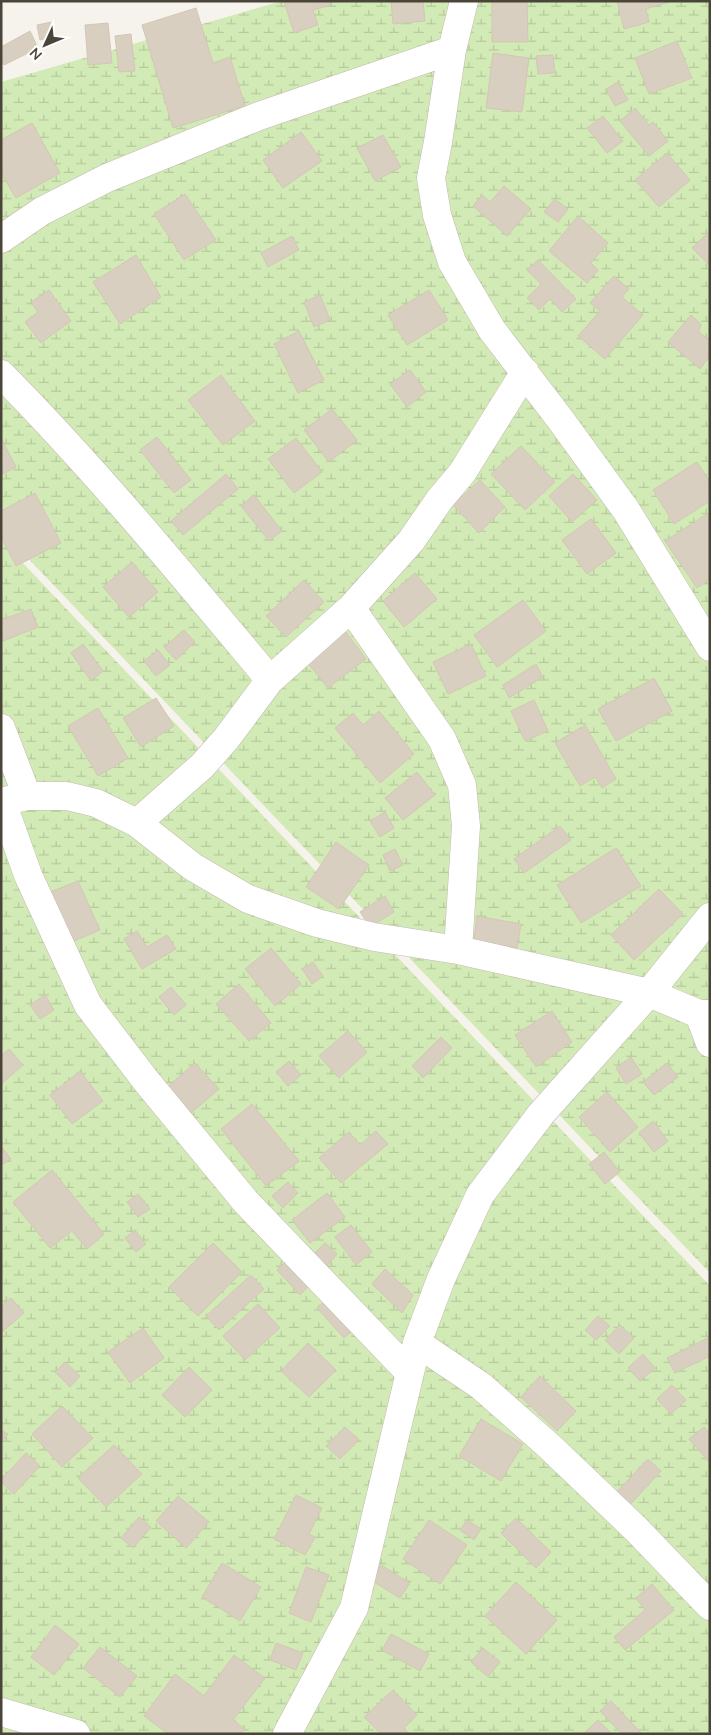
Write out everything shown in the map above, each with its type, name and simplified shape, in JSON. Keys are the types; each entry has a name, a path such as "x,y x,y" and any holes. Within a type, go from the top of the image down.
{"street":[{"path":"464,1 452,50 431,178 437,215 452,262 492,330 626,510 710,647"},
{"path":"1,239 42,211 107,178 259,116 452,50"},
{"path":"137,823 202,766 226,739 270,680 352,608 411,541 440,499 462,473 525,372"},
{"path":"1,374 58,432 270,680"},
{"path":"352,608 442,739 462,785 466,826 458,950"},
{"path":"1,728 10,800 28,875 88,1005 147,1082 246,1202 409,1372"},
{"path":"10,800 67,796 96,803 137,823 193,867 248,899 318,923 374,937 458,950 649,993 704,1014 710,1043"},
{"path":"287,1734 354,1608 417,1343 441,1279 480,1194 541,1114 649,993 710,917"},
{"path":"417,1343 481,1386 549,1446 637,1530 710,1606"},
{"path":"1,1712 76,1734"}],"green space":[{"path":"282,1 710,1 710,1273 1,530 1,82"},
{"path":"1,540 710,1286 710,1734 1,1734"}],"building":[{"path":"284,1 330,1 331,5 313,10 318,25 294,33"},
{"path":"391,1 423,1 425,21 393,24"},
{"path":"492,1 527,1 528,42 492,42"},
{"path":"617,1 669,2 646,9 649,22 624,29"},
{"path":"196,8 213,63 230,57 245,106 173,128 142,25"},
{"path":"52,22 55,36 40,40 37,25"},
{"path":"108,23 112,63 88,65 85,25"},
{"path":"30,31 38,48 4,65 1,60 1,47"},
{"path":"131,34 135,71 119,72 115,36"},
{"path":"677,41 692,78 649,94 635,58"},
{"path":"493,53 529,58 522,112 486,108"},
{"path":"553,55 555,73 538,74 536,56"},
{"path":"618,82 628,100 615,106 606,89"},
{"path":"635,108 649,125 653,122 668,141 649,156 620,121"},
{"path":"603,116 623,141 607,153 587,128"},
{"path":"32,123 60,173 16,198 1,173 1,140"},
{"path":"301,132 322,161 283,188 263,160"},
{"path":"383,135 401,167 375,181 357,148"},
{"path":"667,153 690,180 659,207 635,180"},
{"path":"504,186 531,209 507,236 473,206 482,195 490,202"},
{"path":"185,194 216,240 184,260 154,214"},
{"path":"555,199 568,209 558,222 544,212"},
{"path":"578,216 608,243 591,263 598,270 587,283 549,251"},
{"path":"710,231 710,266 692,248"},
{"path":"292,236 299,250 268,267 261,253"},
{"path":"136,255 161,297 120,324 93,282"},
{"path":"538,260 576,299 562,312 550,299 539,310 527,298 541,284 527,270"},
{"path":"614,276 629,289 622,297 643,315 605,359 578,336 600,311 590,303"},
{"path":"49,290 71,321 41,343 25,322 38,312 31,302"},
{"path":"429,290 448,320 407,345 388,315"},
{"path":"320,295 330,320 314,327 304,302"},
{"path":"691,315 701,324 699,332 710,341 710,356 700,369 668,342"},
{"path":"299,331 324,380 298,393 274,344"},
{"path":"410,370 426,392 407,407 390,384"},
{"path":"221,375 255,421 223,445 188,400"},
{"path":"332,409 357,440 329,462 304,430"},
{"path":"157,437 191,480 174,493 140,450"},
{"path":"1,438 16,467 1,475"},
{"path":"296,438 322,472 294,493 268,459"},
{"path":"521,446 555,482 525,510 491,474"},
{"path":"697,462 710,482 710,501 674,524 653,490"},
{"path":"226,474 238,489 183,535 171,521"},
{"path":"573,474 597,500 572,522 549,496"},
{"path":"480,480 505,507 479,533 453,505"},
{"path":"35,493 61,543 16,566 1,537 1,511"},
{"path":"254,495 282,531 269,541 241,506"},
{"path":"710,512 710,579 697,588 665,541"},
{"path":"591,519 616,553 587,574 562,540"},
{"path":"132,562 158,592 129,617 103,587"},
{"path":"415,573 437,599 404,627 383,601"},
{"path":"304,580 324,602 286,637 266,616"},
{"path":"523,600 546,631 497,667 474,635"},
{"path":"31,609 38,627 1,642 1,620"},
{"path":"184,630 195,642 176,660 164,647"},
{"path":"345,631 366,659 328,688 307,662"},
{"path":"83,644 103,671 91,681 71,653"},
{"path":"471,644 486,676 448,694 433,662"},
{"path":"158,650 170,665 156,676 144,661"},
{"path":"536,664 543,677 509,698 503,685"},
{"path":"654,678 672,711 616,741 598,709"},
{"path":"156,698 174,726 141,747 123,718"},
{"path":"534,700 548,731 525,741 511,711"},
{"path":"98,708 128,758 98,776 68,726"},
{"path":"379,711 414,754 380,783 335,728 353,713 363,725"},
{"path":"585,725 616,779 602,788 595,777 580,786 555,743"},
{"path":"417,772 435,795 403,820 385,798"},
{"path":"385,812 394,828 380,837 370,821"},
{"path":"560,826 571,840 524,873 514,859"},
{"path":"336,842 369,865 339,909 306,887"},
{"path":"616,848 641,886 581,923 557,885"},
{"path":"395,849 403,865 390,871 383,855"},
{"path":"78,881 100,930 69,943 48,893"},
{"path":"659,889 683,914 634,960 611,935"},
{"path":"385,896 394,912 370,927 360,912"},
{"path":"477,916 521,924 517,948 474,940"},
{"path":"137,931 147,947 167,935 176,949 142,969 124,939"},
{"path":"271,948 301,984 275,1006 245,969"},
{"path":"313,962 323,976 312,984 302,969"},
{"path":"239,984 271,1023 249,1041 216,1004"},
{"path":"171,987 186,1005 174,1015 159,997"},
{"path":"45,995 54,1010 40,1019 30,1005"},
{"path":"552,1011 572,1042 536,1067 515,1035"},
{"path":"348,1031 367,1052 339,1078 319,1056"},
{"path":"441,1037 452,1048 423,1078 412,1066"},
{"path":"9,1049 23,1065 1,1084 1,1056"},
{"path":"631,1057 642,1074 626,1084 616,1068"},
{"path":"289,1061 301,1075 288,1086 276,1072"},
{"path":"195,1063 219,1089 190,1114 166,1088"},
{"path":"667,1063 678,1077 654,1095 643,1082"},
{"path":"80,1071 103,1101 72,1124 50,1095"},
{"path":"607,1092 638,1127 610,1152 579,1117"},
{"path":"252,1104 299,1161 266,1186 221,1129"},
{"path":"653,1121 668,1141 654,1152 639,1133"},
{"path":"376,1131 388,1144 341,1183 319,1158 349,1132 360,1145"},
{"path":"1,1146 11,1159 1,1165"},
{"path":"604,1152 620,1172 605,1184 589,1164"},
{"path":"52,1170 104,1234 87,1249 72,1231 50,1248 13,1202"},
{"path":"288,1182 298,1193 283,1208 272,1196"},
{"path":"327,1193 345,1217 310,1243 292,1220"},
{"path":"138,1194 150,1209 138,1217 127,1202"},
{"path":"351,1225 372,1252 356,1265 335,1237"},
{"path":"135,1230 146,1244 136,1252 125,1238"},
{"path":"213,1243 242,1272 198,1316 169,1287"},
{"path":"325,1243 337,1254 325,1268 312,1256"},
{"path":"286,1261 309,1286 300,1295 277,1270"},
{"path":"385,1269 413,1295 402,1313 372,1284"},
{"path":"251,1275 264,1289 219,1330 206,1316"},
{"path":"332,1295 359,1325 344,1338 317,1308"},
{"path":"11,1298 24,1313 1,1333 1,1306"},
{"path":"258,1304 280,1328 245,1360 223,1336"},
{"path":"598,1316 610,1326 596,1340 585,1330"},
{"path":"620,1325 634,1338 619,1354 605,1340"},
{"path":"143,1328 164,1358 130,1383 108,1352"},
{"path":"710,1337 710,1356 675,1373 667,1358"},
{"path":"308,1343 336,1370 309,1397 281,1371"},
{"path":"643,1354 655,1368 640,1381 628,1368"},
{"path":"65,1362 80,1376 70,1387 55,1372"},
{"path":"189,1367 212,1390 185,1417 162,1395"},
{"path":"540,1376 576,1411 557,1431 521,1397"},
{"path":"672,1385 686,1400 671,1414 657,1399"},
{"path":"62,1406 93,1438 62,1467 32,1434"},
{"path":"481,1419 523,1444 501,1481 459,1456"},
{"path":"345,1427 359,1440 340,1459 326,1446"},
{"path":"704,1427 710,1433 710,1463 689,1439"},
{"path":"1,1430 8,1434 1,1443"},
{"path":"114,1445 142,1474 106,1507 78,1478"},
{"path":"26,1453 40,1466 14,1494 1,1480"},
{"path":"648,1459 661,1471 626,1509 612,1497"},
{"path":"296,1495 322,1508 309,1534 315,1537 305,1555 274,1539"},
{"path":"178,1496 209,1522 186,1548 156,1521"},
{"path":"139,1517 151,1527 133,1548 121,1538"},
{"path":"516,1518 551,1552 536,1568 501,1533"},
{"path":"429,1520 467,1545 440,1584 403,1559"},
{"path":"467,1520 481,1529 474,1540 460,1530"},
{"path":"222,1563 261,1587 240,1621 202,1597"},
{"path":"381,1565 410,1583 400,1598 371,1580"},
{"path":"306,1567 329,1575 311,1622 289,1613"},
{"path":"516,1582 557,1620 526,1654 485,1616"},
{"path":"652,1584 674,1610 625,1650 614,1637 645,1610 636,1598"},
{"path":"55,1625 79,1644 54,1675 31,1657"},
{"path":"391,1634 429,1654 420,1671 382,1650"},
{"path":"276,1643 303,1653 296,1670 270,1660"},
{"path":"100,1647 137,1676 120,1697 83,1668"},
{"path":"483,1648 500,1662 488,1677 471,1662"},
{"path":"234,1655 265,1678 233,1720 245,1729 241,1734 168,1734 144,1716 175,1674 204,1696"},
{"path":"393,1690 417,1715 404,1728 409,1734 381,1734 364,1717"},
{"path":"611,1701 642,1734 622,1734 600,1711"},
{"path":"598,1720 612,1734 585,1732"}]}
